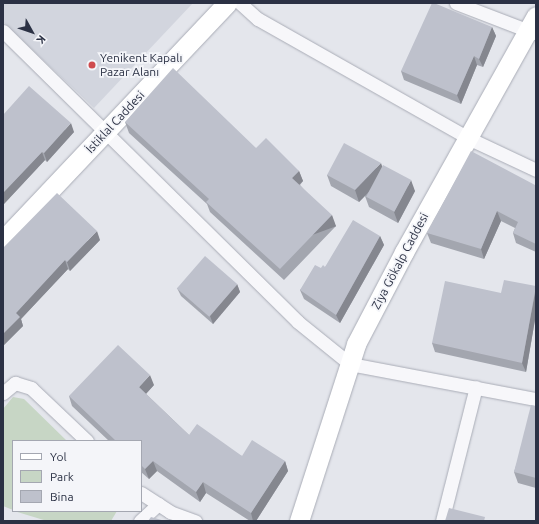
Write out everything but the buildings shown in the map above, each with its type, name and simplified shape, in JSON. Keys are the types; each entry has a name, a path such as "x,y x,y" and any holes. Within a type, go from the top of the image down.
{"street":[{"name":"İstiklal Caddesi","path":"3,240 226,3"},
{"path":"240,3 258,19 468,138 536,170"},
{"path":"456,3 534,27"},
{"name":"Ziya Gökalp Caddesi","path":"299,521 356,344 404,252 468,138 534,27"},
{"path":"3,31 298,322 350,364 536,399"},
{"path":"3,393 15,383 31,388 86,440"},
{"path":"442,521 476,387"},
{"path":"142,493 158,504 195,521"},
{"path":"140,521 158,504"}],"shaded area":[{"name":"Yenikent Kapalı Pazar Alanı","path":"3,3 193,3 94,108 3,22"}],"green space":[{"path":"13,397 24,399 66,440 12,440 12,510 3,506 3,409"},
{"path":"17,512 116,512 111,521 47,521"}],"place":[{"name":"Yenikent Kapalı Pazar Alanı","path":"92,65"}]}
